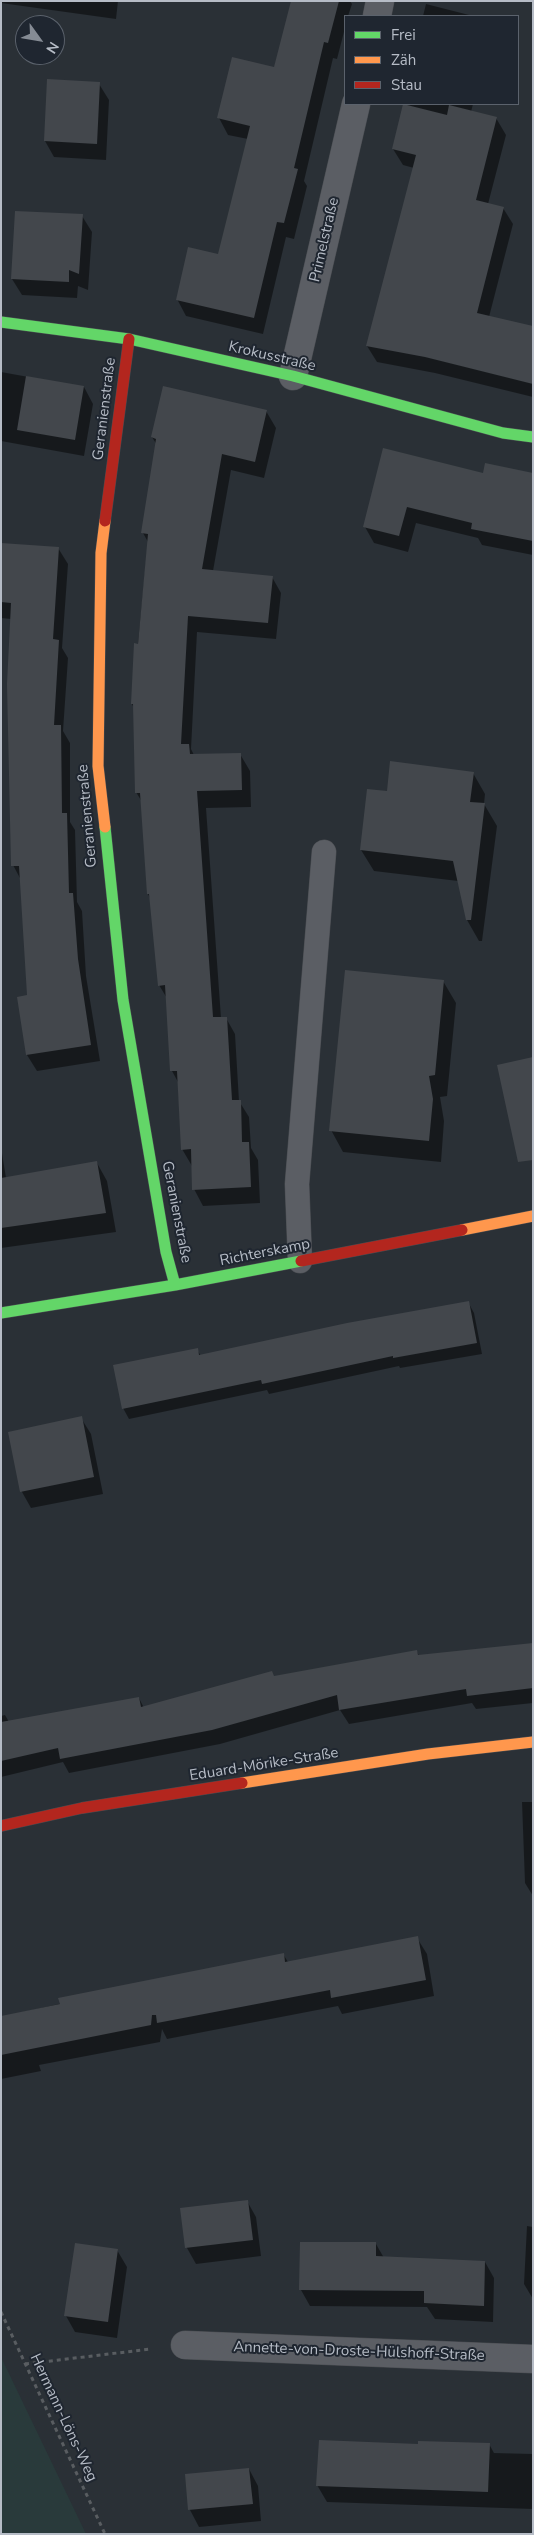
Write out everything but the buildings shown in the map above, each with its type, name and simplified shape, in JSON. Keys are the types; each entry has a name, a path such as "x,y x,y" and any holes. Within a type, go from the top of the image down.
{"street":[{"path":"377,15 380,1"},
{"name":"Primelstraße","path":"293,376 356,105"},
{"name":"Krokusstraße","path":"1,322 51,327 129,340 293,376 504,433 533,437"},
{"name":"Geranienstraße","path":"129,340 101,553 98,766 123,1000 166,1252 175,1285"},
{"name":"Richterskamp","path":"1,1313 175,1285 533,1216"},
{"name":"Eduard-Mörike-Straße","path":"1,1826 82,1808 428,1754 533,1742"},
{"name":"Annette-von-Droste-Hülshoff-Straße","path":"184,2345 533,2359"}],"lane":[{"path":"300,1261 297,1184 324,852"}],"path":[{"name":"Hermann-Löns-Weg","path":"1,2312 105,2534"},
{"path":"25,2364 184,2345"}],"shaded area":[{"path":"1,2357 86,2534 1,2534"}],"traffic: fast":[{"path":"1,322 129,339 293,376 503,433 533,437"},
{"path":"105,827 123,1000 166,1252 175,1285"},
{"path":"1,1313 175,1285 301,1261"}],"traffic: slow":[{"path":"105,521 101,553 98,766 105,827"},
{"path":"462,1230 533,1216"},
{"path":"242,1783 428,1754 533,1742"}],"traffic: jam":[{"path":"105,521 129,339"},
{"path":"301,1261 462,1230"},
{"path":"1,1826 82,1808 242,1783"}]}
